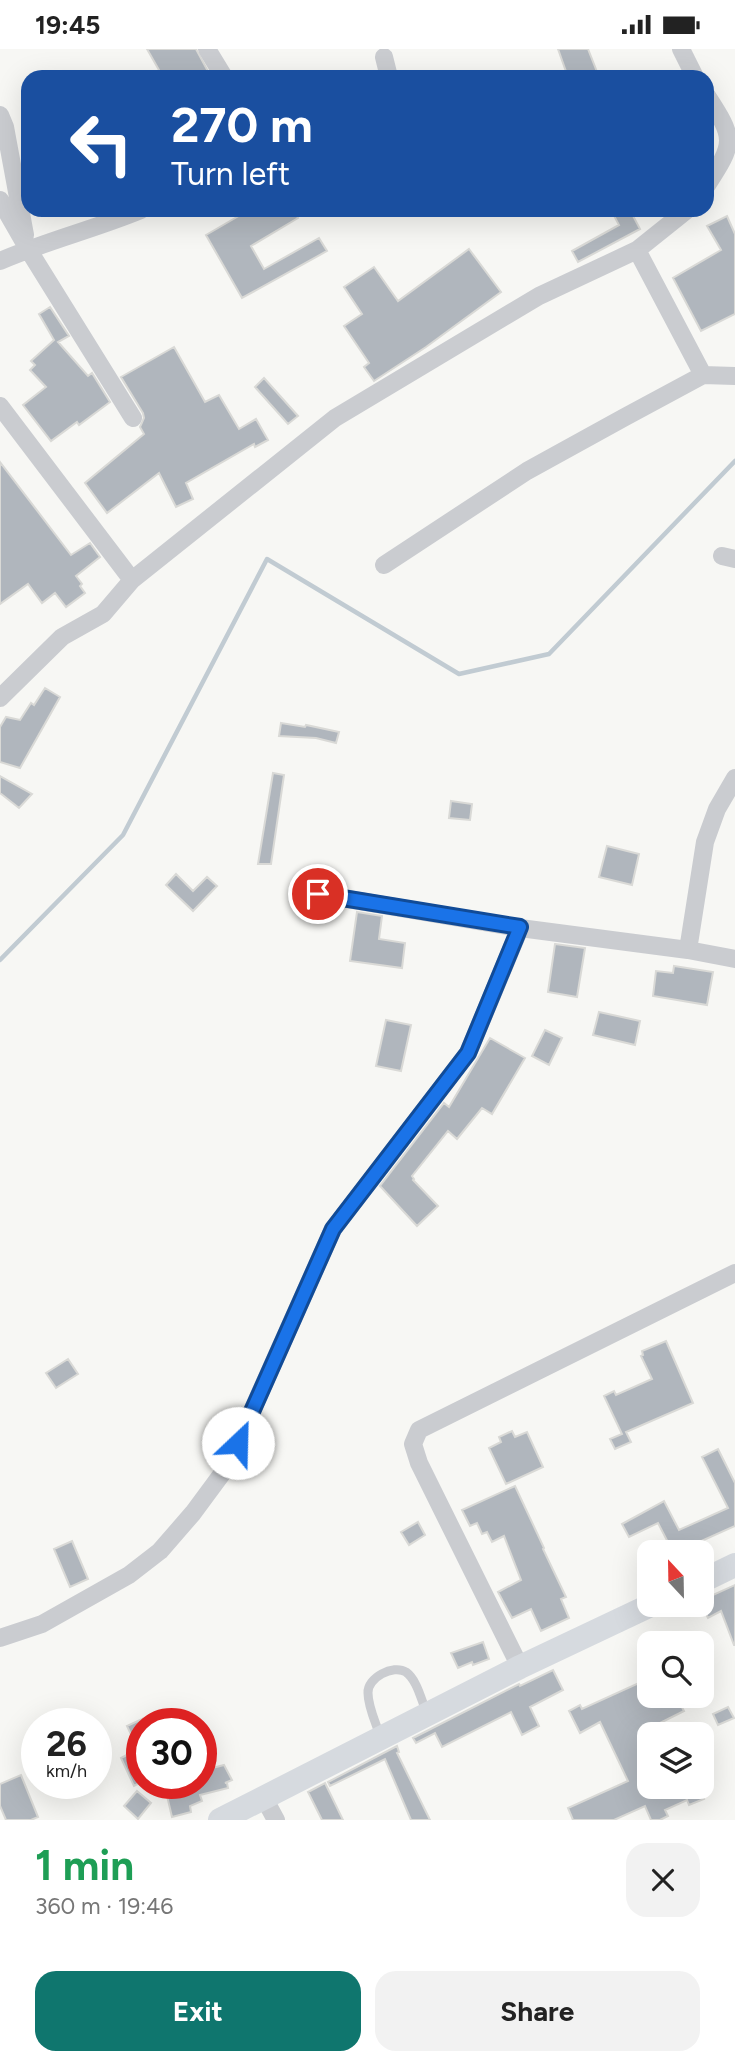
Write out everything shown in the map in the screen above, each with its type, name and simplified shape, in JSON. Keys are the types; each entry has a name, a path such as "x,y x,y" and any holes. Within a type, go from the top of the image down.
{"main road":[{"path":"714,1575 735,1565"},
{"path":"220,1820 270,1809 380,1738 637,1612"}],"street":[{"path":"207,49 220,70"},
{"path":"681,49 692,70"},
{"path":"384,57 387,70"},
{"path":"714,108 730,135 733,152 714,176"},
{"path":"0,115 5,127 21,212"},
{"path":"0,200 133,418"},
{"path":"22,217 28,249"},
{"path":"0,261 124,217"},
{"path":"1,694 62,637 103,614 132,580 335,418 539,296 638,250 678,217"},
{"path":"638,250 703,375"},
{"path":"384,565 527,471 703,375 735,376"},
{"path":"0,406 132,580"},
{"path":"688,950 705,842 717,809 735,778"},
{"path":"318,894 735,959"},
{"path":"0,1638 42,1624 129,1575 160,1551 227,1468 333,1229 468,1053 520,927"},
{"path":"520,1667 419,1463 413,1444 419,1430 735,1273"}],"lane":[{"path":"380,1738 368,1693 375,1678 394,1670 408,1673 418,1689 427,1714"}],"building":[{"path":"147,49 196,49 207,70 159,70"},
{"path":"558,49 588,49 596,70 566,70"},
{"path":"727,216 735,234 735,314 701,331 673,278 721,250 707,226"},
{"path":"237,217 297,217 251,246 264,269 319,238 327,251 242,298 206,235"},
{"path":"615,217 634,217 640,229 578,262 572,251 619,225"},
{"path":"469,249 501,292 374,381 364,367 369,363 344,326 362,314 344,287 374,267 398,301"},
{"path":"50,307 69,336 58,342 88,376 92,373 110,402 51,441 23,405 46,387 30,370 35,365 31,361 54,340 39,314"},
{"path":"174,347 205,402 219,395 239,429 256,419 268,440 255,447 254,444 186,483 193,499 176,507 159,473 107,513 85,483 144,434 140,427 143,413 121,377"},
{"path":"264,378 298,416 288,424 255,387"},
{"path":"0,462 71,555 90,543 100,557 76,576 85,593 66,607 55,593 42,603 28,584 0,604"},
{"path":"45,688 60,697 20,768 0,762 0,727 6,717 20,720"},
{"path":"281,723 339,732 336,743 316,738 279,736"},
{"path":"273,773 284,775 271,864 258,864"},
{"path":"0,776 32,794 19,808 0,793"},
{"path":"451,801 472,804 470,820 449,818"},
{"path":"607,846 639,854 632,885 599,877"},
{"path":"176,874 193,891 207,877 217,886 193,911 166,885"},
{"path":"357,912 382,916 379,939 405,943 402,968 350,961"},
{"path":"555,944 585,948 577,997 548,992"},
{"path":"674,966 713,972 707,1005 653,996 656,971 673,973"},
{"path":"599,1012 640,1021 635,1045 593,1035"},
{"path":"386,1020 411,1025 401,1071 376,1066"},
{"path":"545,1030 562,1038 549,1065 532,1056"},
{"path":"490,1038 525,1058 492,1114 482,1108 457,1139 448,1131 412,1176 438,1206 417,1226 380,1186 444,1103 449,1107"},
{"path":"666,1341 693,1403 626,1432 631,1442 615,1449 610,1439 622,1434 604,1396 614,1391 616,1395 652,1379 641,1356 642,1351"},
{"path":"68,1359 78,1374 56,1388 46,1373"},
{"path":"512,1431 515,1437 527,1432 543,1467 506,1484 489,1448 501,1442 499,1437"},
{"path":"718,1449 735,1483 735,1526 704,1540 667,1540 658,1523 629,1537 622,1524 664,1501 679,1530 728,1508 702,1457"},
{"path":"515,1486 566,1597 561,1599 569,1618 541,1631 531,1609 512,1618 498,1592 521,1580 504,1536 492,1542 487,1532 482,1534 477,1523 470,1526 462,1510"},
{"path":"418,1522 425,1535 409,1545 401,1532"},
{"path":"72,1541 88,1579 70,1587 54,1549"},
{"path":"735,1585 735,1645 721,1611 714,1615 714,1595"},
{"path":"483,1642 489,1659 458,1668 451,1653"},
{"path":"553,1670 563,1690 530,1707 539,1726 522,1735 511,1712 442,1747 435,1733 416,1743 413,1738 519,1684 520,1686"},
{"path":"637,1684 637,1708 682,1708 684,1711 662,1722 637,1722 637,1799 704,1799 689,1805 687,1800 665,1810 668,1816 660,1820 651,1820 645,1806 614,1820 573,1820 568,1808 628,1781 600,1722 580,1733 569,1711 580,1705 582,1709"},
{"path":"728,1707 734,1718 718,1725 713,1714"},
{"path":"397,1746 397,1753 430,1820 411,1820 385,1759 330,1786 328,1782"},
{"path":"126,1755 126,1769 121,1758"},
{"path":"224,1765 232,1780 225,1783 228,1788 217,1791 217,1767"},
{"path":"21,1775 21,1799 31,1799 38,1817 31,1820 6,1820 0,1806 0,1784"},
{"path":"325,1783 343,1820 322,1820 308,1792"},
{"path":"130,1799 146,1799 151,1803 138,1819 124,1806"},
{"path":"168,1799 201,1799 190,1806 191,1812 172,1817"}],"waterway":[{"path":"0,960 123,835 267,559 459,674 549,654 735,461"}],"route":[{"path":"238,1443 333,1229 468,1053 520,927 318,894"}]}
